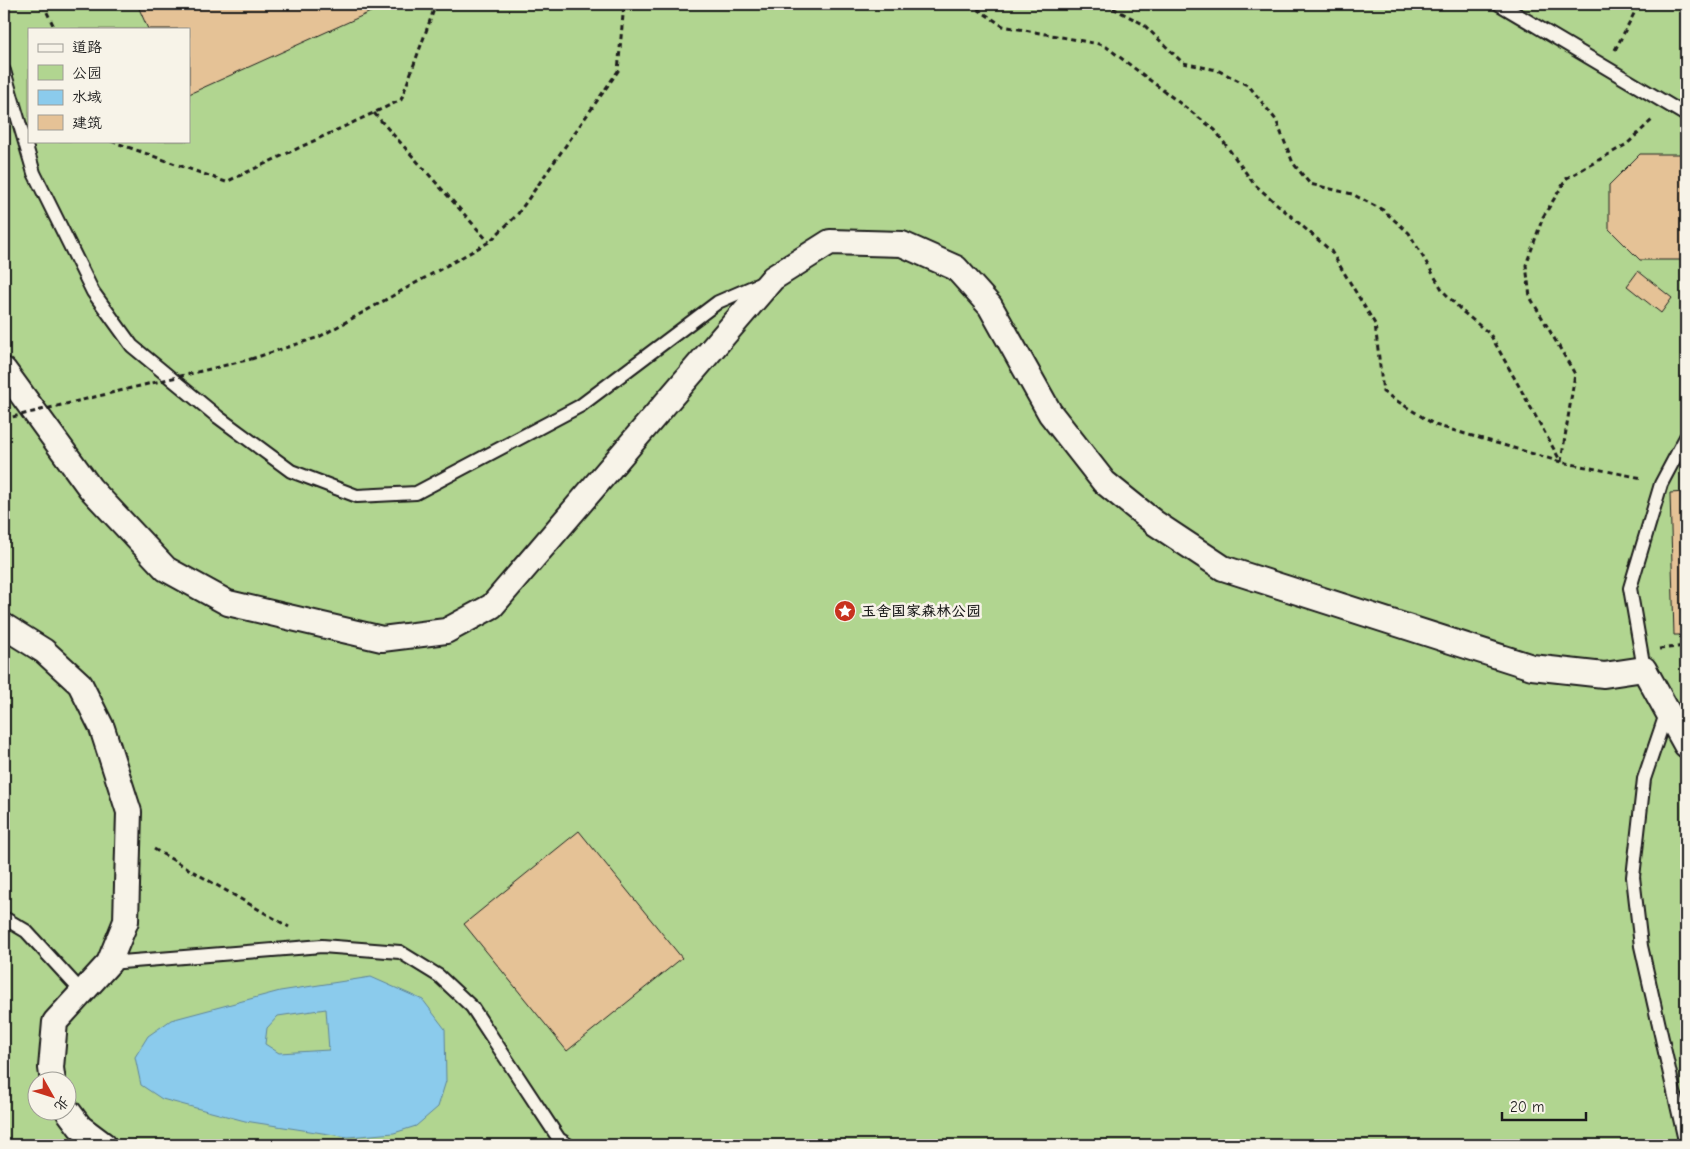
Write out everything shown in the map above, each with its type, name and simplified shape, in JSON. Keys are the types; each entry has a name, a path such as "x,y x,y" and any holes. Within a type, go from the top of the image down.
{"street":[{"path":"4,370 90,488 166,569 228,603 382,639 446,630 492,606 773,278 830,242 902,244 956,268 990,306 1050,413 1104,482 1156,523 1223,568 1532,667 1604,675 1644,669 1686,745"},
{"path":"4,626 44,651 80,684 102,728 129,812 126,921 109,963 55,1022 51,1072"},
{"path":"76,1122 104,1145"}],"lane":[{"path":"1500,4 1686,115"},
{"path":"4,71 34,173 92,292 132,346 218,417 291,470 357,496 416,493 580,406 718,302 773,278"},
{"path":"1644,669 1630,588 1661,484 1686,437"},
{"path":"1667,711 1644,779 1633,876 1641,946 1686,1145"},
{"path":"4,918 26,931 82,992"},
{"path":"109,963 322,946 400,952 439,976 472,1008 559,1139 568,1145"}],"path":[{"path":"44,4 55,28"},
{"path":"115,142 226,182 401,100 436,4"},
{"path":"4,419 251,359 319,337 489,242 518,215 618,71 624,4"},
{"path":"970,4 1003,26 1104,45 1216,130 1254,184 1331,252 1375,324 1383,392 1435,425 1561,462 1645,478 1661,484"},
{"path":"1105,4 1143,24 1183,63 1217,70 1249,86 1276,120 1293,163 1310,184 1352,194 1383,210 1409,233 1443,291 1463,312 1490,334 1561,462"},
{"path":"1605,66 1639,4"},
{"path":"1561,462 1575,374 1530,297 1526,265 1543,217 1567,178 1627,144 1667,105"},
{"path":"374,113 489,242"},
{"path":"128,834 322,946"},
{"path":"729,1145 743,1139"}],"green space":[{"name":"玉舍国家森林公园","path":"4,4 1686,4 1686,1145 4,1145"}],"water":[{"path":"371,977 423,1000 445,1029 446,1081 438,1107 416,1126 394,1133 348,1137 245,1121 162,1099 141,1085 135,1057 148,1036 171,1020 280,991","holes":["326,1009 329,1050 279,1053 265,1044 267,1028 278,1016"]}],"building":[{"path":"137,4 386,5 190,94 190,28 148,28"},
{"path":"1640,154 1684,154 1686,156 1686,257 1684,260 1640,260 1609,229 1609,185"},
{"path":"1638,271 1672,298 1661,313 1627,286"},
{"path":"1686,492 1686,635 1674,635 1670,493"},
{"path":"579,831 682,958 567,1051 464,924"}],"place":[{"name":"玉舍国家森林公园","path":"845,611"}]}
